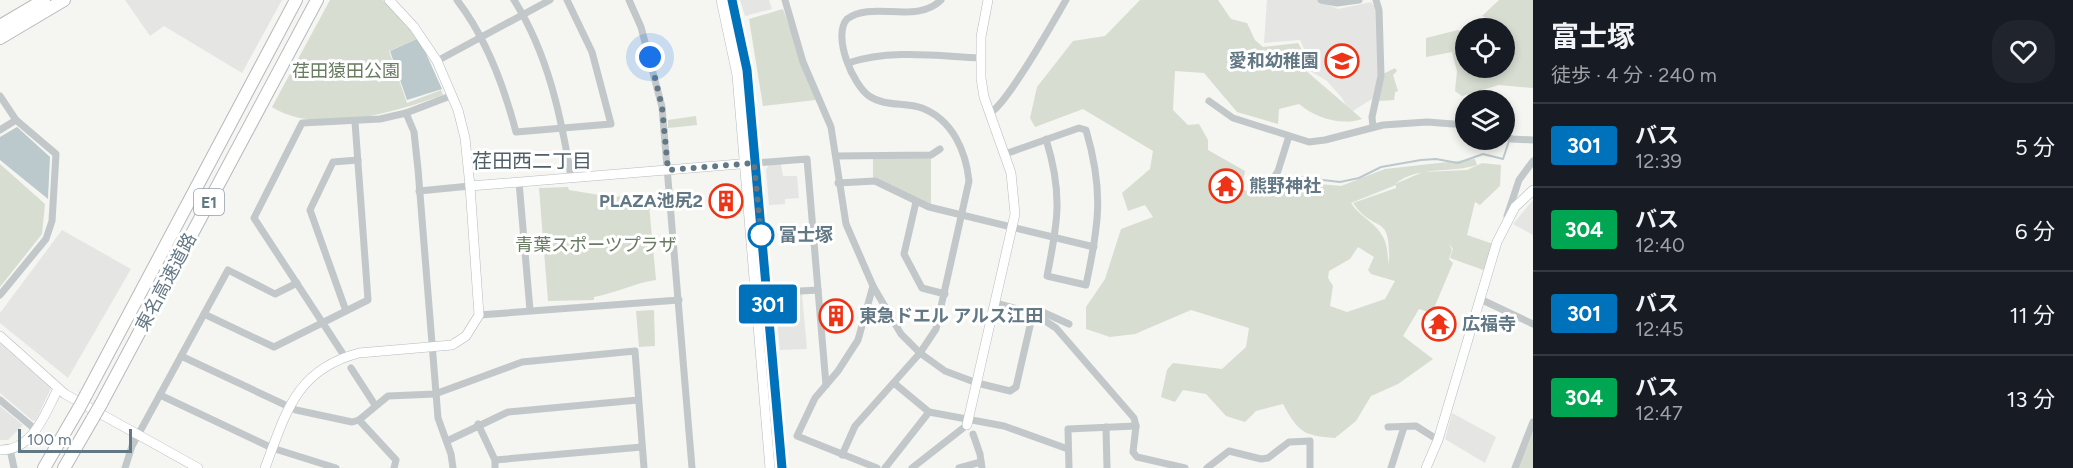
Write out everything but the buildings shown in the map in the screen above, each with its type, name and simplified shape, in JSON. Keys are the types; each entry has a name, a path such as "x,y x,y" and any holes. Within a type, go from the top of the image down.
{"highway":[{"path":"0,26 44,0"},
{"path":"0,39 64,0"},
{"name":"東名高速道路","path":"44,468 86,395 296,0"},
{"name":"東名高速道路","path":"64,468 101,404 317,0"}],"street":[{"path":"265,468 288,406 301,387 315,373 345,357 359,353 431,349 452,345 466,336 479,315 465,138 453,95 437,60 414,27 389,0"},
{"path":"457,0 480,38 506,95 516,132 611,124 592,52 567,0"},
{"path":"514,0 543,59 563,129 571,177"},
{"path":"437,60 550,0"},
{"path":"628,0 641,27 653,64 662,107 692,468"},
{"path":"721,0 737,75 767,293 782,468"},
{"path":"732,0 747,70 750,163 770,468"},
{"path":"785,0 803,62 829,119 846,224 873,286 901,333 920,354 945,371 977,383 1010,391 1016,387 1033,313 1038,310 1069,324"},
{"path":"842,455 855,426 920,354 936,329 969,181 967,159 957,138 941,120 923,108 880,102 870,97 854,78 841,42 842,31 846,20 854,13 867,9 927,10 942,0"},
{"path":"912,468 968,423 1013,228 1014,190 981,78 980,58 988,0"},
{"path":"990,113 996,109 1007,94 1066,0"},
{"path":"1321,0 1337,3 1359,0"},
{"path":"1373,127 1372,117 1381,76 1379,10 1376,0"},
{"path":"848,63 873,55 889,54 980,58"},
{"path":"345,357 254,218 302,123 355,122 406,113 453,95"},
{"path":"0,96 16,120 56,154 52,221 46,239 0,295"},
{"path":"1209,101 1233,118 1309,142 1373,127 1427,122 1455,124"},
{"path":"406,113 414,132 438,418 447,441 453,468"},
{"path":"0,130 16,120"},
{"path":"204,314 274,347 368,300 355,122"},
{"path":"1005,154 1079,128 1086,130 1098,173 1099,215 1086,285 1047,276 1058,217 1058,182 1046,140"},
{"path":"1269,186 1278,171 1289,136"},
{"path":"950,143 957,138"},
{"path":"1515,139 1533,140"},
{"path":"836,156 931,155 939,149"},
{"path":"419,191 807,159 826,385"},
{"path":"346,311 310,210 333,162 358,160"},
{"path":"1426,468 1438,440 1497,242 1519,180 1533,161"},
{"path":"838,183 875,181 916,202 963,216 1094,247"},
{"path":"519,182 530,310"},
{"path":"1506,221 1515,207 1533,190"},
{"path":"916,202 904,254 922,288 945,294"},
{"path":"125,468 138,436 228,270 275,294 297,283"},
{"path":"873,286 858,340 808,408 797,436 877,468"},
{"path":"767,293 818,290"},
{"path":"1480,299 1533,324"},
{"path":"479,315 679,300"},
{"path":"995,303 1033,313 1056,328 1134,418 1136,426 1132,444 1133,452 1137,457 1185,468"},
{"path":"0,336 58,388 138,436 198,468"},
{"path":"181,356 288,406 352,422 359,420 388,396 435,394 522,362 635,351 644,468"},
{"path":"351,368 375,405"},
{"path":"894,383 929,412 968,423 1020,430 1068,449"},
{"path":"0,450 10,449 24,443 36,430 58,388"},
{"path":"160,395 272,448 336,468"},
{"path":"0,400 36,430"},
{"path":"447,441 478,424 508,412 638,400"},
{"path":"885,468 929,412"},
{"path":"359,420 396,460 394,468"},
{"path":"1515,468 1533,422"},
{"path":"478,424 495,464 642,447"},
{"path":"1069,468 1068,429 1136,426"},
{"path":"1388,427 1416,426 1438,440"},
{"path":"1106,427 1107,468"},
{"path":"1391,468 1404,427"},
{"path":"959,468 982,465 973,434"},
{"path":"1206,468 1230,451 1261,459 1268,458 1289,442 1310,441 1310,468"},
{"path":"10,449 14,468"}],"shaded area":[{"path":"125,0 282,0 242,73 164,26 150,36"},
{"path":"740,0 769,0 772,9 745,16"},
{"name":"愛和幼稚園","path":"1267,0 1317,0 1338,9 1371,2 1377,9 1379,69 1375,97 1350,113 1342,98 1327,81 1307,69 1306,53 1300,40 1264,43"},
{"path":"419,38 442,89 407,100 390,51"},
{"path":"17,127 50,157 48,199 0,160 0,137"},
{"path":"781,164 783,176 797,176 799,198 785,199 785,204 769,205 766,170 769,165"},
{"path":"1533,200 1533,235 1513,224"},
{"path":"62,230 131,269 68,378 0,323 0,313"},
{"path":"802,293 807,349 780,350 775,299 779,294"},
{"path":"0,343 51,388 36,420 33,421 0,393"},
{"path":"0,406 23,425 8,440 0,440"},
{"path":"1452,413 1496,437 1485,463 1445,439"}],"green space":[{"name":"荏田猿田公園","path":"330,0 383,0 419,38 389,51 407,103 441,90 443,95 380,114 333,120 311,120 290,116 272,107"},
{"path":"1140,0 1218,0 1231,19 1247,23 1255,40 1263,47 1298,43 1302,50 1304,69 1362,119 1337,121 1321,117 1299,104 1279,109 1278,124 1237,112 1204,73 1175,71 1173,110 1188,125 1199,124 1208,140 1208,150 1245,171 1241,189 1256,195 1276,180 1341,186 1385,169 1475,159 1477,165 1466,168 1425,172 1467,170 1482,163 1501,165 1500,186 1480,205 1475,202 1467,235 1493,244 1486,271 1450,258 1453,249 1449,244 1452,250 1449,259 1453,263 1432,313 1419,309 1403,336 1433,359 1398,384 1371,396 1356,421 1335,438 1316,436 1303,431 1293,421 1283,404 1256,411 1245,422 1226,416 1206,394 1183,390 1175,402 1161,397 1167,370 1173,363 1222,369 1246,347 1249,328 1191,310 1135,334 1110,337 1086,329 1086,307 1105,279 1121,229 1153,217 1145,205 1128,211 1122,193 1150,169 1153,151 1083,109 1035,127 1030,118 1037,87 1073,41 1105,36","holes":["1422,173 1395,184 1404,178","1396,185 1396,188 1353,203 1361,213 1385,230 1389,247 1389,264 1385,240 1351,203","1358,247 1374,257 1368,270 1371,274 1395,281 1385,299 1347,312 1330,306 1333,286 1328,278 1329,271 1350,259"]},
{"path":"1499,0 1533,0 1533,88 1499,85 1482,90 1455,90 1456,78 1515,78 1515,18 1482,16"},
{"path":"783,9 816,100 763,106 749,19"},
{"path":"1455,31 1455,63 1452,52 1426,57 1426,38"},
{"path":"1395,68 1397,71 1393,75 1398,91 1395,92 1394,100 1379,101 1383,74"},
{"path":"696,116 697,125 668,128 668,120"},
{"path":"873,157 931,158 931,206 873,178"},
{"path":"0,164 45,204 42,234 0,287"},
{"name":"青葉スポーツプラザ","path":"568,187 569,190 612,197 648,194 656,280 594,297 594,300 548,301 539,188"},
{"path":"654,310 655,346 639,347 636,311"},
{"path":"1533,432 1533,468 1518,468"}],"waterway":[{"path":"1279,175 1340,182 1359,178 1381,167 1421,160 1436,159 1458,163 1483,154 1503,159 1506,150"}],"bus line":[{"name":"301","path":"732,0 747,70 782,468"}],"place":[{"name":"愛和幼稚園","path":"1342,61"},
{"name":"熊野神社","path":"1226,186"},
{"name":"PLAZA池尻2","path":"726,201"},
{"name":"富士塚","path":"761,235"},
{"name":"東急ドエル アルス江田","path":"836,316"},
{"name":"広福寺","path":"1439,324"}],"district":[{"name":"荏田西二丁目","path":"532,161"}],"route":[{"path":"650,57 662,107 668,170 754,163 761,235"}]}
